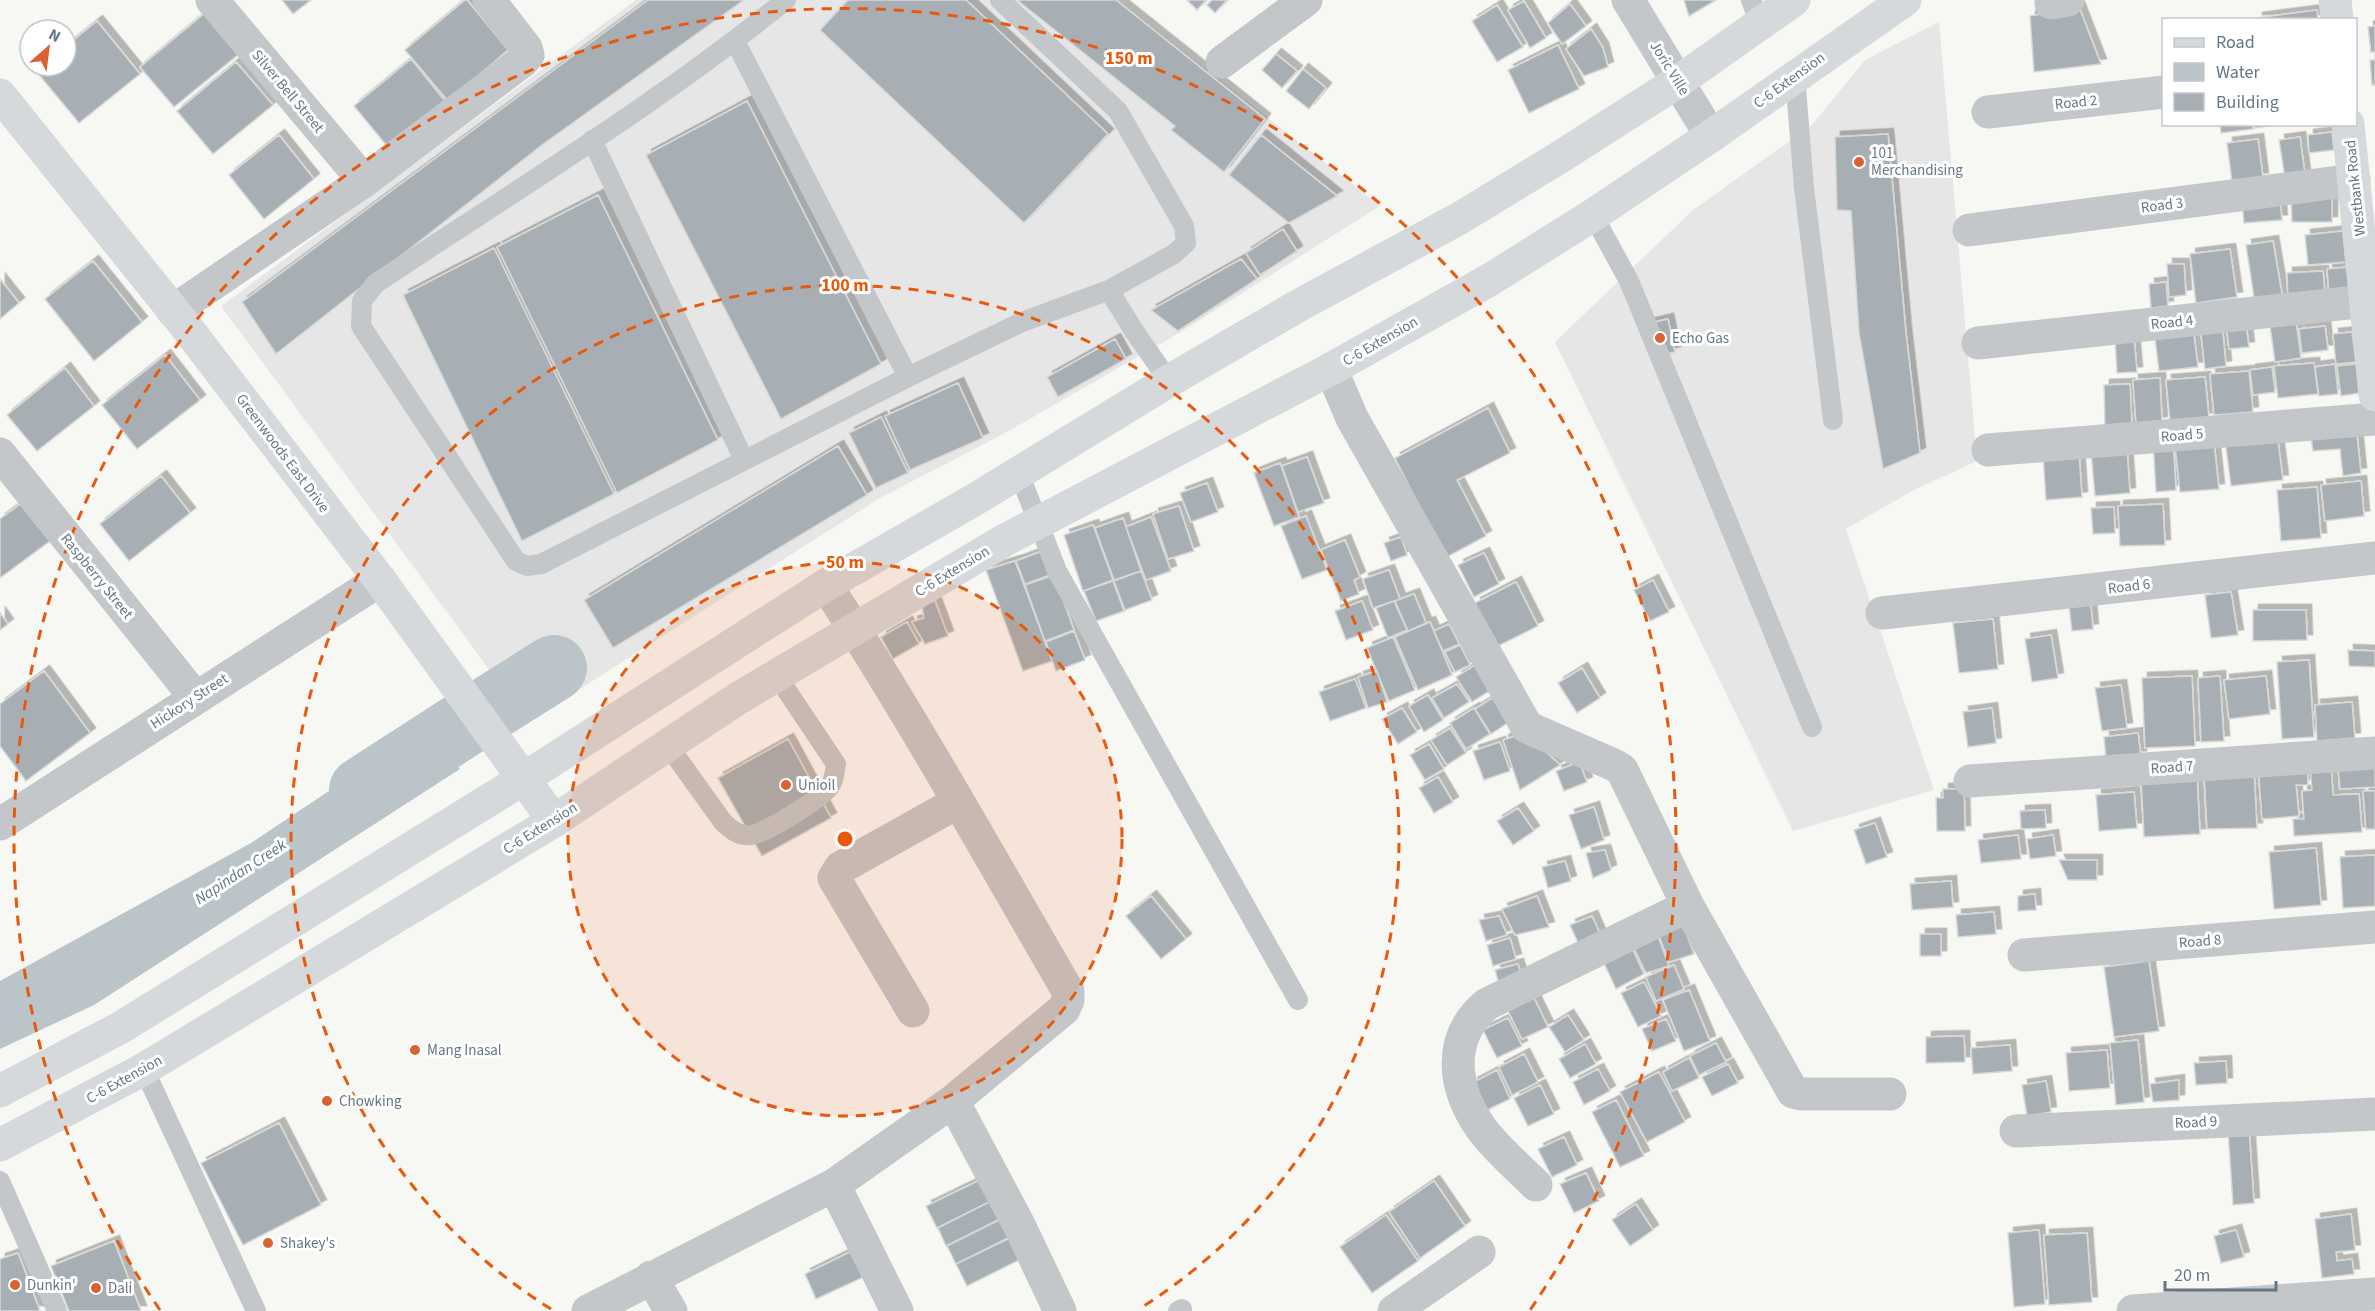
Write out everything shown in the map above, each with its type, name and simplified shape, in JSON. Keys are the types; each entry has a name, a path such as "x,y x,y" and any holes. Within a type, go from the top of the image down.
{"main road":[{"path":"0,1091 120,1028 523,779 826,585 1019,473 1169,381 1296,307 1460,218 1679,81 1755,12 1794,0"},
{"name":"C-6 Extension","path":"0,1145 144,1069 554,821 667,744 777,676 1039,521 1101,491 1331,369 1491,279 1593,215 1711,136 1905,0"},
{"path":"2335,0 2337,18"},
{"name":"Greenwoods East Drive","path":"0,95 173,311 380,580 554,821"},
{"name":"Westbank Road","path":"2348,126 2375,395"}],"street":[{"name":"Silver Bell Street","path":"212,0 364,181"},
{"path":"173,311 364,181 524,60 528,55 526,48 489,0"},
{"path":"1222,62 1306,0"},
{"name":"Joric Ville","path":"1628,0 1711,136"},
{"name":"Road 2","path":"1988,112 2162,92"},
{"name":"Road 3","path":"1969,230 2354,180"},
{"name":"Road 4","path":"1978,343 2366,301"},
{"path":"1331,369 1352,418 1527,727 1622,770 1688,906 1793,1092 1801,1094 1890,1094"},
{"name":"Road 5","path":"1988,450 2375,419"},
{"name":"Raspberry Street","path":"0,454 195,697"},
{"name":"Road 6","path":"1882,613 2375,558"},
{"name":"Hickory Street","path":"5,811 195,697 380,580"},
{"path":"588,1311 834,1185 953,1101 1064,1009 1068,1000 1068,991 958,802 855,629 826,585"},
{"name":"Road 7","path":"1970,781 2375,753"},
{"path":"913,1011 834,878 840,868 958,802"},
{"path":"1536,1185 1482,1130 1472,1113 1458,1074 1457,1060 1463,1035 1470,1022 1487,1004 1688,906"},
{"name":"Road 8","path":"2024,955 2375,927"},
{"path":"953,1101 1019,1225 1060,1311"},
{"name":"Road 9","path":"2016,1131 2375,1114"},
{"path":"834,1185 897,1311"},
{"path":"1394,1311 1430,1302 1479,1252"},
{"path":"651,1277 671,1311"},
{"path":"2133,1311 2375,1294"}],"lane":[{"path":"786,0 735,41 592,140 375,284 362,301 361,326 516,561 527,566 541,564 908,377 1022,322 1109,290 1174,254 1186,243 1184,226 1118,111 1000,0"},
{"path":"735,41 908,377"},
{"path":"1795,76 1804,188 1833,420"},
{"path":"592,140 744,460"},
{"path":"1593,215 1629,281 1812,727"},
{"path":"1109,290 1169,381"},
{"path":"1019,473 1058,571 1298,1000"},
{"path":"667,744 723,822 734,833 750,836 820,797 832,785 836,764 777,676"},
{"path":"144,1069 256,1311"},
{"path":"0,1181 57,1311"}],"shaded area":[{"path":"636,0 1118,0 1380,206 1174,336 1005,433 880,498 528,722 221,306"},
{"path":"1939,22 1977,461 1912,491 1846,529 1934,790 1793,831 1555,342 1693,210 1812,125 1865,60"}],"water":[{"path":"425,727 460,769 94,1005 0,1049 0,981 251,843"}],"building":[{"path":"282,0 311,0 293,14"},
{"path":"465,0 508,50 448,101 405,50"},
{"path":"648,0 744,0 542,145 276,354 242,302"},
{"path":"848,0 966,0 1108,134 1024,223 820,30"},
{"path":"1017,0 1116,0 1265,119 1224,172 1171,130 1175,126"},
{"path":"1187,0 1206,0 1197,10"},
{"path":"1212,0 1227,0 1215,13 1207,5"},
{"path":"1684,0 1716,0 1689,16"},
{"path":"1524,1 1546,38 1530,48 1508,10"},
{"path":"1570,4 1586,26 1562,44 1548,23"},
{"path":"1497,5 1523,47 1497,62 1472,21"},
{"path":"2079,7 2101,64 2034,72 2030,16"},
{"path":"2317,10 2318,18 2257,18"},
{"path":"205,13 239,54 174,107 140,67"},
{"path":"97,21 140,74 79,123 42,78 78,78 78,36"},
{"path":"2375,26 2375,52 2371,52 2368,27"},
{"path":"1591,29 1603,48 1608,67 1584,76 1566,49"},
{"path":"1558,45 1579,89 1529,113 1508,70"},
{"path":"1276,54 1297,71 1282,88 1262,70"},
{"path":"411,59 449,106 392,152 354,106"},
{"path":"2370,60 2375,60 2375,85 2372,85"},
{"path":"236,62 273,105 213,154 177,111"},
{"path":"1303,69 1326,88 1309,109 1286,91"},
{"path":"747,101 881,364 781,419 646,155"},
{"path":"2220,126 2252,126 2253,129 2221,133"},
{"path":"2332,132 2334,150 2309,153 2308,135"},
{"path":"1888,134 1906,333 1920,453 1883,469 1859,333 1851,211 1837,210 1835,137"},
{"path":"279,135 314,179 264,219 229,175"},
{"path":"1261,135 1337,196 1289,223 1229,175"},
{"path":"2300,137 2305,175 2285,178 2279,140"},
{"path":"2258,139 2263,178 2232,182 2227,143"},
{"path":"598,195 718,440 617,493 497,247"},
{"path":"2291,197 2332,197 2332,222 2292,222"},
{"path":"2280,200 2282,220 2244,223 2242,202"},
{"path":"1283,229 1297,251 1260,275 1246,253"},
{"path":"2343,231 2346,262 2308,265 2305,235"},
{"path":"2273,241 2283,300 2255,304 2246,245"},
{"path":"494,248 614,494 522,541 403,295"},
{"path":"2230,249 2237,297 2196,303 2190,254"},
{"path":"1241,259 1257,279 1178,331 1151,310"},
{"path":"93,261 142,322 94,361 45,299"},
{"path":"2167,264 2184,264 2186,295 2169,297"},
{"path":"2349,267 2352,291 2329,294 2327,269"},
{"path":"2323,271 2325,295 2288,298 2287,273"},
{"path":"0,279 19,303 0,319"},
{"path":"2166,282 2168,306 2151,308 2149,284"},
{"path":"2295,315 2301,358 2275,362 2269,318"},
{"path":"2245,317 2249,347 2229,349 2226,320"},
{"name":"Echo Gas","path":"1668,319 1675,352 1653,357 1646,324"},
{"path":"2222,323 2226,366 2205,369 2200,325"},
{"path":"2325,326 2328,350 2302,353 2299,329"},
{"path":"2193,327 2198,367 2159,371 2154,330"},
{"path":"2352,332 2356,362 2336,364 2333,334"},
{"path":"2134,337 2137,372 2117,373 2115,338"},
{"path":"1115,339 1126,359 1058,397 1047,377"},
{"path":"165,355 200,400 137,449 102,405"},
{"path":"2314,363 2318,394 2278,398 2274,366"},
{"path":"2335,364 2338,394 2319,396 2315,367"},
{"path":"2357,364 2360,393 2341,396 2337,366"},
{"path":"2272,367 2275,392 2253,395 2250,370"},
{"path":"65,368 94,406 37,451 7,415"},
{"path":"2249,371 2253,412 2214,415 2210,374"},
{"path":"2205,377 2209,418 2170,421 2166,380"},
{"path":"2160,378 2162,422 2136,423 2133,380"},
{"path":"958,383 983,438 910,470 885,416"},
{"path":"2130,384 2132,428 2105,428 2104,385"},
{"path":"1488,408 1510,453 1457,480 1486,536 1445,558 1395,458"},
{"path":"881,417 908,473 876,488 849,433"},
{"path":"2356,426 2361,473 2343,476 2340,449 2313,451 2310,431"},
{"path":"2277,434 2283,480 2231,486 2225,440"},
{"path":"2153,441 2173,441 2176,490 2156,492"},
{"path":"2214,442 2219,489 2180,492 2175,446"},
{"path":"838,446 867,495 613,648 584,600"},
{"path":"2127,449 2130,493 2095,496 2091,451"},
{"path":"2079,453 2082,497 2046,500 2043,455"},
{"path":"1307,457 1324,503 1298,512 1282,466"},
{"path":"1280,463 1299,517 1274,526 1254,473"},
{"path":"161,476 190,513 129,561 100,524"},
{"path":"2361,481 2364,516 2325,521 2321,485"},
{"path":"1207,483 1218,512 1191,522 1180,493"},
{"path":"2317,487 2321,538 2281,541 2277,490"},
{"path":"20,504 50,541 0,578 0,519"},
{"path":"2163,504 2165,545 2120,546 2118,506"},
{"path":"1179,506 1194,551 1168,559 1153,514"},
{"path":"2114,507 2115,533 2093,534 2091,508"},
{"path":"1306,516 1327,570 1302,579 1281,526"},
{"path":"1151,517 1171,571 1146,580 1126,527"},
{"path":"1123,518 1141,571 1114,580 1095,528"},
{"path":"1093,525 1113,580 1083,591 1064,535"},
{"path":"1401,537 1407,555 1391,561 1384,543"},
{"path":"1345,540 1360,577 1354,580 1359,594 1341,601 1321,550"},
{"path":"1045,550 1053,574 1025,584 1016,561"},
{"path":"1484,553 1499,584 1474,597 1458,565"},
{"path":"1015,561 1052,661 1023,671 986,570"},
{"path":"1389,570 1400,599 1373,608 1363,579"},
{"path":"1141,571 1152,600 1125,610 1114,581"},
{"path":"1054,575 1074,630 1045,641 1025,585"},
{"path":"1653,580 1669,612 1650,621 1634,590"},
{"path":"1113,581 1124,611 1096,621 1084,591"},
{"path":"1516,582 1538,626 1496,647 1475,603"},
{"path":"2231,592 2238,635 2211,638 2205,595"},
{"path":"1414,594 1426,623 1408,631 1395,601"},
{"path":"2090,596 2093,629 2072,631 2068,598"},
{"path":"935,601 948,636 925,644 912,622 924,618 922,605"},
{"path":"1362,601 1373,630 1346,640 1335,611"},
{"path":"1394,601 1407,630 1388,638 1376,608"},
{"path":"2253,610 2306,610 2307,640 2253,641"},
{"path":"0,613 8,624 0,630"},
{"path":"1993,619 1998,669 1959,673 1953,623"},
{"path":"907,622 919,644 893,659 881,637"},
{"path":"1430,622 1452,675 1418,690 1395,637"},
{"path":"1449,624 1459,644 1443,651 1434,631"},
{"path":"1074,631 1085,660 1056,671 1046,642"},
{"path":"2051,635 2058,678 2032,682 2025,639"},
{"path":"1393,637 1415,690 1389,701 1367,648"},
{"path":"1460,645 1470,665 1455,672 1445,652"},
{"path":"2348,650 2375,651 2375,667 2349,666"},
{"path":"2309,660 2314,737 2282,739 2277,662"},
{"path":"1475,665 1491,690 1472,702 1456,677"},
{"path":"1582,668 1600,698 1577,713 1558,683"},
{"path":"44,671 90,733 26,781 0,746 0,704"},
{"path":"1377,671 1387,702 1368,708 1358,677"},
{"path":"2192,676 2195,746 2145,748 2142,678"},
{"path":"2220,676 2224,741 2201,742 2198,678"},
{"path":"2266,676 2270,714 2229,719 2224,680"},
{"path":"1355,679 1366,708 1330,721 1319,692"},
{"path":"1457,684 1469,702 1444,718 1432,698"},
{"path":"2121,685 2127,728 2102,731 2095,688"},
{"path":"1428,695 1443,720 1424,732 1409,706"},
{"path":"1494,697 1509,722 1491,734 1475,709"},
{"path":"2352,702 2355,738 2317,741 2315,705"},
{"path":"1402,708 1417,732 1398,744 1382,719"},
{"path":"1474,708 1490,734 1466,749 1450,723"},
{"path":"1992,708 1996,743 1968,747 1963,712"},
{"path":"1450,728 1466,753 1447,765 1431,740"},
{"path":"1525,733 1560,765 1520,790 1503,740"},
{"path":"2138,733 2141,756 2106,759 2104,737"},
{"path":"788,739 831,818 762,856 718,778"},
{"path":"1500,742 1510,771 1484,780 1473,751"},
{"path":"1429,744 1444,769 1425,780 1410,755"},
{"path":"1579,762 1587,782 1564,791 1556,771"},
{"path":"2307,762 2308,785 2296,785 2299,816 2262,819 2258,765"},
{"path":"2375,762 2375,787 2340,789 2338,765"},
{"path":"2331,763 2333,795 2359,794 2362,832 2294,836 2293,819 2304,819 2302,791 2312,790 2310,764"},
{"path":"2254,770 2257,828 2207,829 2204,772"},
{"path":"2197,776 2200,834 2144,837 2141,779"},
{"path":"1438,777 1453,802 1434,813 1419,788"},
{"path":"1943,789 1964,789 1965,831 1937,831 1936,798 1943,798"},
{"path":"2363,791 2375,791 2375,829 2366,829"},
{"path":"2134,792 2137,828 2099,831 2096,795"},
{"path":"1594,807 1604,840 1581,849 1569,815"},
{"path":"1518,808 1534,831 1513,845 1497,821"},
{"path":"2045,810 2046,828 2021,829 2020,811"},
{"path":"1875,823 1887,857 1866,864 1854,830"},
{"path":"2018,835 2021,859 1981,863 1978,840"},
{"path":"2053,835 2056,856 2030,859 2027,839"},
{"path":"2316,848 2321,905 2274,909 2269,852"},
{"path":"1605,850 1611,870 1593,878 1586,853"},
{"path":"2375,855 2375,906 2343,908 2340,857"},
{"path":"2059,860 2097,860 2097,880 2068,880"},
{"path":"1565,861 1571,881 1548,888 1542,867"},
{"path":"1951,881 1953,907 1912,910 1910,884"},
{"path":"2035,894 2036,910 2018,911 2018,896"},
{"path":"1151,896 1186,939 1161,959 1126,916"},
{"path":"1537,896 1549,927 1515,935 1502,909"},
{"path":"1994,912 1996,934 1958,937 1956,915"},
{"path":"1499,916 1507,935 1486,941 1479,920"},
{"path":"1592,916 1601,936 1579,945 1570,925"},
{"path":"1683,925 1694,954 1669,962 1658,933"},
{"path":"1920,934 1941,934 1941,956 1920,956"},
{"path":"1658,937 1669,966 1646,973 1633,946"},
{"path":"1510,938 1516,959 1493,966 1487,945"},
{"path":"1632,948 1644,974 1616,989 1603,961"},
{"path":"2149,961 2159,1031 2114,1037 2104,967"},
{"path":"1518,964 1524,984 1501,991 1495,970"},
{"path":"1674,965 1684,989 1656,1001 1646,977"},
{"path":"1644,982 1661,1016 1638,1027 1621,993"},
{"path":"1689,990 1710,1041 1684,1051 1663,1000"},
{"path":"1534,998 1548,1027 1522,1039 1508,1011"},
{"path":"1568,1015 1584,1040 1565,1052 1549,1027"},
{"path":"1508,1018 1522,1046 1497,1058 1483,1030"},
{"path":"1666,1019 1676,1041 1652,1051 1642,1029"},
{"path":"1964,1036 1965,1062 1926,1063 1926,1037"},
{"path":"2138,1040 2144,1102 2116,1105 2110,1043"},
{"path":"1716,1043 1726,1062 1699,1075 1690,1056"},
{"path":"1585,1044 1596,1064 1570,1078 1559,1059"},
{"path":"2010,1045 2012,1071 1973,1074 1971,1048"},
{"path":"2107,1050 2110,1088 2069,1091 2066,1053"},
{"path":"1524,1054 1538,1082 1512,1095 1499,1067"},
{"path":"1689,1058 1699,1078 1672,1091 1663,1072"},
{"path":"2226,1061 2227,1083 2196,1085 2194,1063"},
{"path":"1728,1064 1738,1083 1712,1096 1702,1077"},
{"path":"1598,1069 1610,1091 1584,1105 1573,1082"},
{"path":"1497,1070 1510,1099 1485,1111 1472,1083"},
{"path":"1659,1072 1685,1122 1647,1142 1620,1092"},
{"path":"2179,1080 2179,1100 2153,1102 2150,1084"},
{"path":"2046,1081 2051,1112 2027,1116 2022,1085"},
{"path":"1540,1085 1554,1114 1528,1126 1514,1098"},
{"path":"1616,1100 1644,1156 1620,1167 1592,1112"},
{"path":"279,1123 321,1205 243,1245 201,1163"},
{"path":"2249,1128 2254,1203 2233,1205 2228,1130"},
{"path":"1564,1137 1577,1165 1552,1177 1538,1149"},
{"path":"1586,1173 1599,1201 1574,1213 1560,1184"},
{"path":"982,1179 993,1200 937,1228 926,1206"},
{"path":"1434,1181 1465,1226 1420,1258 1389,1212"},
{"path":"993,1200 1002,1218 946,1246 938,1228"},
{"path":"1636,1204 1653,1230 1630,1246 1612,1220"},
{"path":"2351,1214 2355,1250 2336,1252 2337,1261 2352,1259 2354,1274 2322,1278 2315,1219"},
{"path":"1386,1215 1418,1261 1372,1293 1340,1247"},
{"path":"1003,1218 1012,1236 956,1264 947,1246"},
{"path":"2039,1230 2045,1304 2014,1307 2008,1233"},
{"path":"2236,1230 2244,1257 2221,1263 2214,1236"},
{"path":"2087,1233 2092,1302 2049,1305 2044,1235"},
{"path":"1012,1237 1023,1258 967,1286 956,1264"},
{"name":"Dali","path":"114,1241 141,1311 69,1311 51,1266"},
{"path":"854,1250 866,1276 816,1299 805,1274"},
{"name":"Dunkin'","path":"18,1253 40,1311 0,1311 0,1259"}],"waterway":[{"name":"Napindan Creek","path":"484,712 554,668"},
{"name":"Napindan Creek","path":"362,790 472,719"}],"place":[{"name":"101 Merchandising","path":"1859,162"},
{"name":"Echo Gas","path":"1660,338"},
{"name":"Unioil","path":"786,785"},
{"name":"Mang Inasal","path":"415,1050"},
{"name":"Chowking","path":"327,1101"},
{"name":"Shakey's","path":"268,1243"},
{"name":"Dunkin'","path":"15,1285"},
{"name":"Dali","path":"96,1288"}]}
